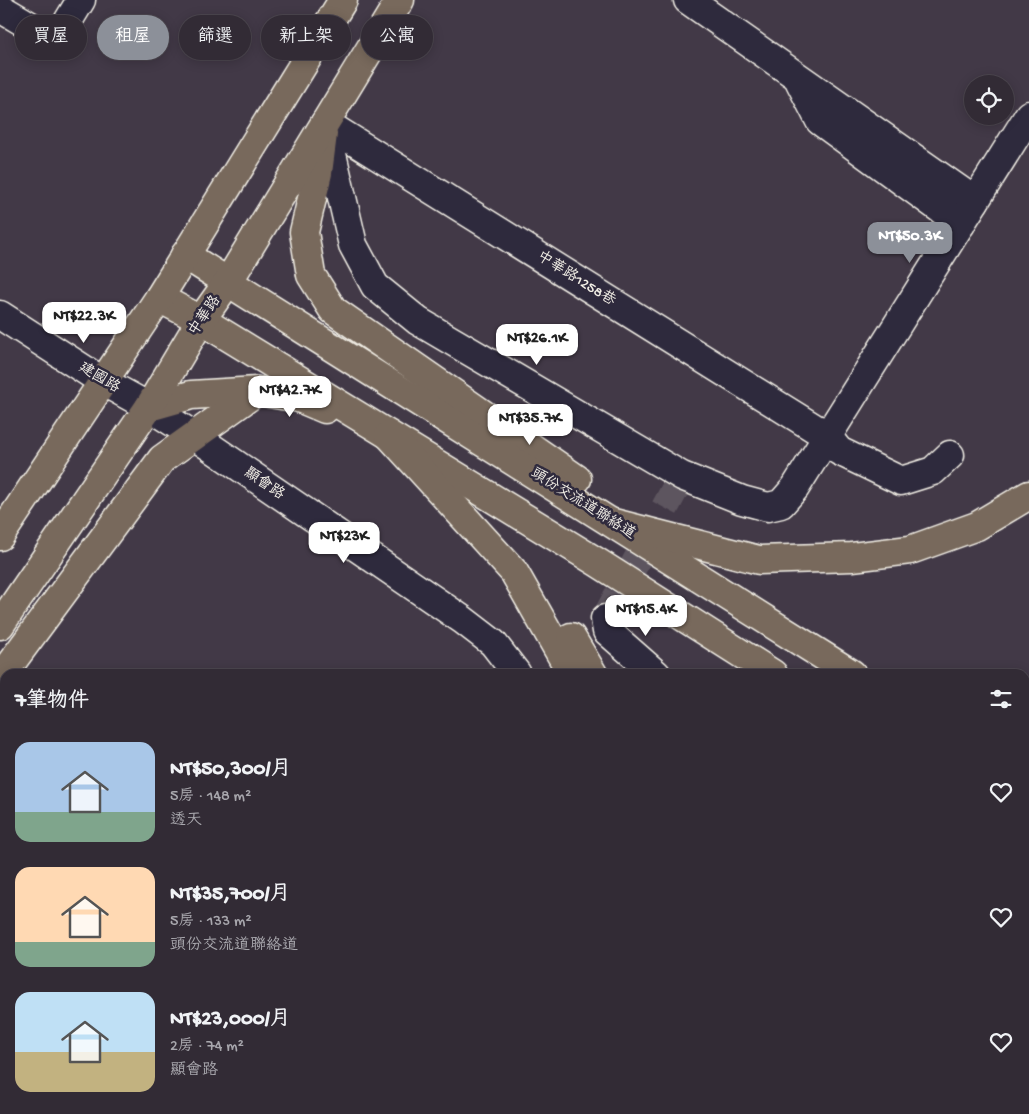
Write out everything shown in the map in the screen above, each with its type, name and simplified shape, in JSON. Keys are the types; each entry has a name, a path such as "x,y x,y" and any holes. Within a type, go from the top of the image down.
{"main road":[{"path":"0,536 159,298 344,0"},
{"name":"中華路","path":"0,625 149,407 201,320 228,282 400,0"},
{"path":"325,123 318,173 304,232 311,275 333,310 600,496 614,523 760,560 852,557 910,550 977,526 1029,495"},
{"name":"頭份交流道聯絡道","path":"185,255 844,669"},
{"path":"159,298 201,320 597,562 764,669"},
{"path":"149,407 191,395 256,391 299,398 389,435 567,631 590,669"},
{"path":"7,669 162,459 256,391"},
{"path":"514,572 569,669"}],"street":[{"path":"0,8 56,41 81,0"},
{"path":"688,0 799,78 968,212"},
{"path":"325,123 353,245 376,286 418,321 682,476 742,500 768,507 781,504 795,488 1029,115"},
{"name":"中華路1258巷","path":"325,123 827,436 839,452 901,481 933,471 950,455"},
{"name":"建國路","path":"0,315 102,381 149,407"},
{"name":"顯會路","path":"149,407 463,620 493,643 513,669"},
{"path":"605,618 607,631 650,669"}],"tunnel":[{"path":"605,619 682,476"}]}
